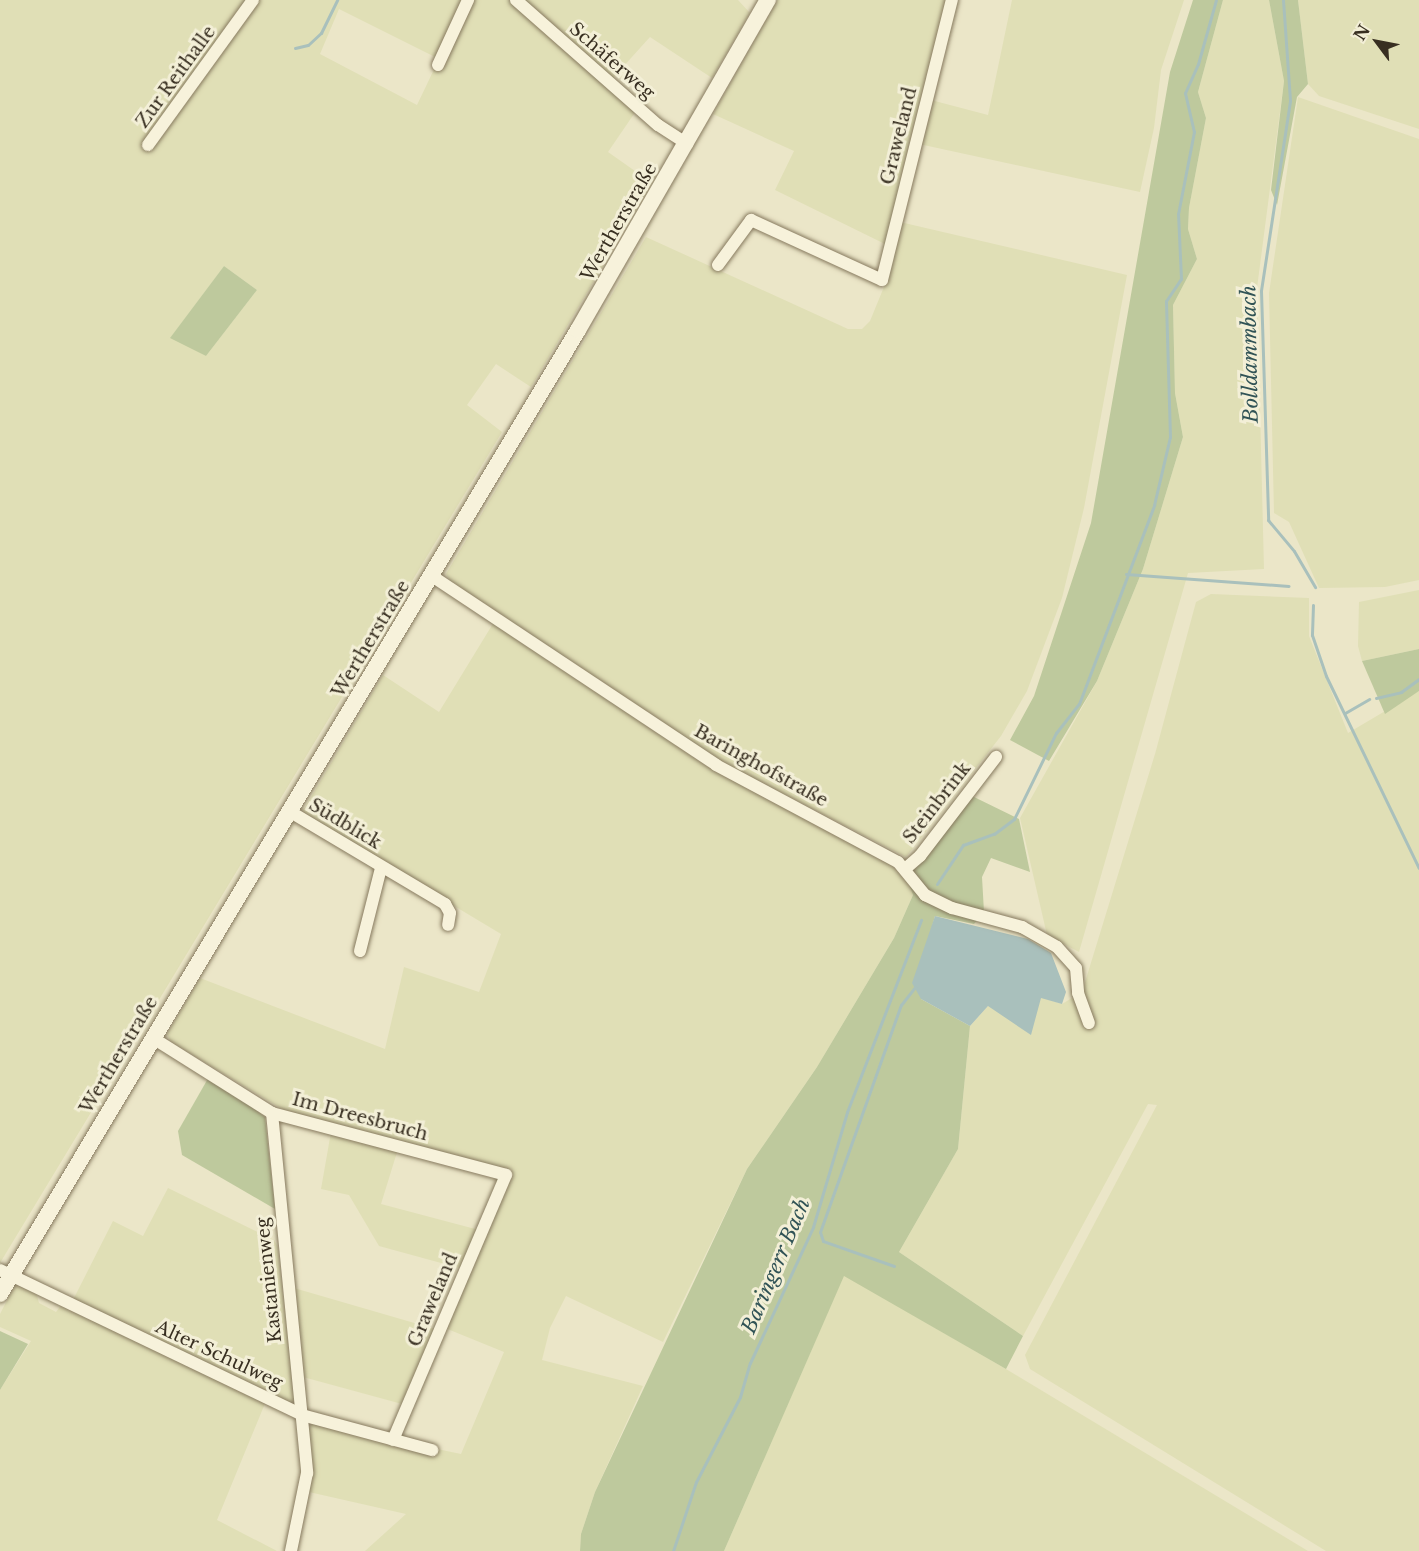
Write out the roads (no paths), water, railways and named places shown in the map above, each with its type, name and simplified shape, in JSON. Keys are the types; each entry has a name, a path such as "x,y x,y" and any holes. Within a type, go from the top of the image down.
{"main road":[{"name":"Wertherstraße","path":"0,1294 5,1272 153,1038 432,576 687,144 768,0"}],"street":[{"name":"Zur Reithalle","path":"148,145 253,0"},
{"path":"438,65 468,0"},
{"name":"Schäferweg","path":"516,0 658,125 687,144"},
{"name":"Graweland","path":"718,265 751,220 882,280 952,0"},
{"name":"Baringhofstraße","path":"432,576 716,765 905,869 925,896 1038,934 1058,947 1076,968 1078,993 1089,1023"},
{"name":"Steinbrink","path":"905,869 920,856 996,757"},
{"name":"Südblick","path":"289,812 445,904 450,913 448,925"},
{"name":"Südblick","path":"360,951 381,868"},
{"name":"Im Dreesbruch","path":"153,1038 272,1113 506,1175"},
{"name":"Kastanienweg","path":"272,1113 307,1473 291,1551"},
{"name":"Graweland","path":"393,1440 506,1175"},
{"name":"Alter Schulweg","path":"5,1272 302,1414 432,1450"}],"water":[{"path":"935,916 1028,939 1051,953 1066,992 1062,1004 1041,998 1031,1035 988,1006 970,1026 921,999 912,983"}],"waterway":[{"path":"295,48 308,45 321,33 337,0"},
{"path":"937,884 963,845 994,834 1014,819 1056,733 1079,704 1154,505 1170,437 1166,301 1181,279 1178,214 1194,132 1185,93 1198,64 1216,0"},
{"name":"Bolldammbach","path":"1283,0 1290,101 1261,291 1268,520 1294,551 1315,587"},
{"name":"Bolldammbach","path":"1126,574 1289,586"},
{"name":"Bolldammbach","path":"1313,605 1312,635 1326,676 1419,868"},
{"path":"1376,698 1401,692 1419,679"},
{"path":"1345,713 1369,699"},
{"name":"Baringerr Bach","path":"673,1551 696,1482 740,1397 750,1363 813,1227 847,1112 921,920"},
{"path":"894,1266 823,1241 820,1232 901,1005 915,987"}]}
